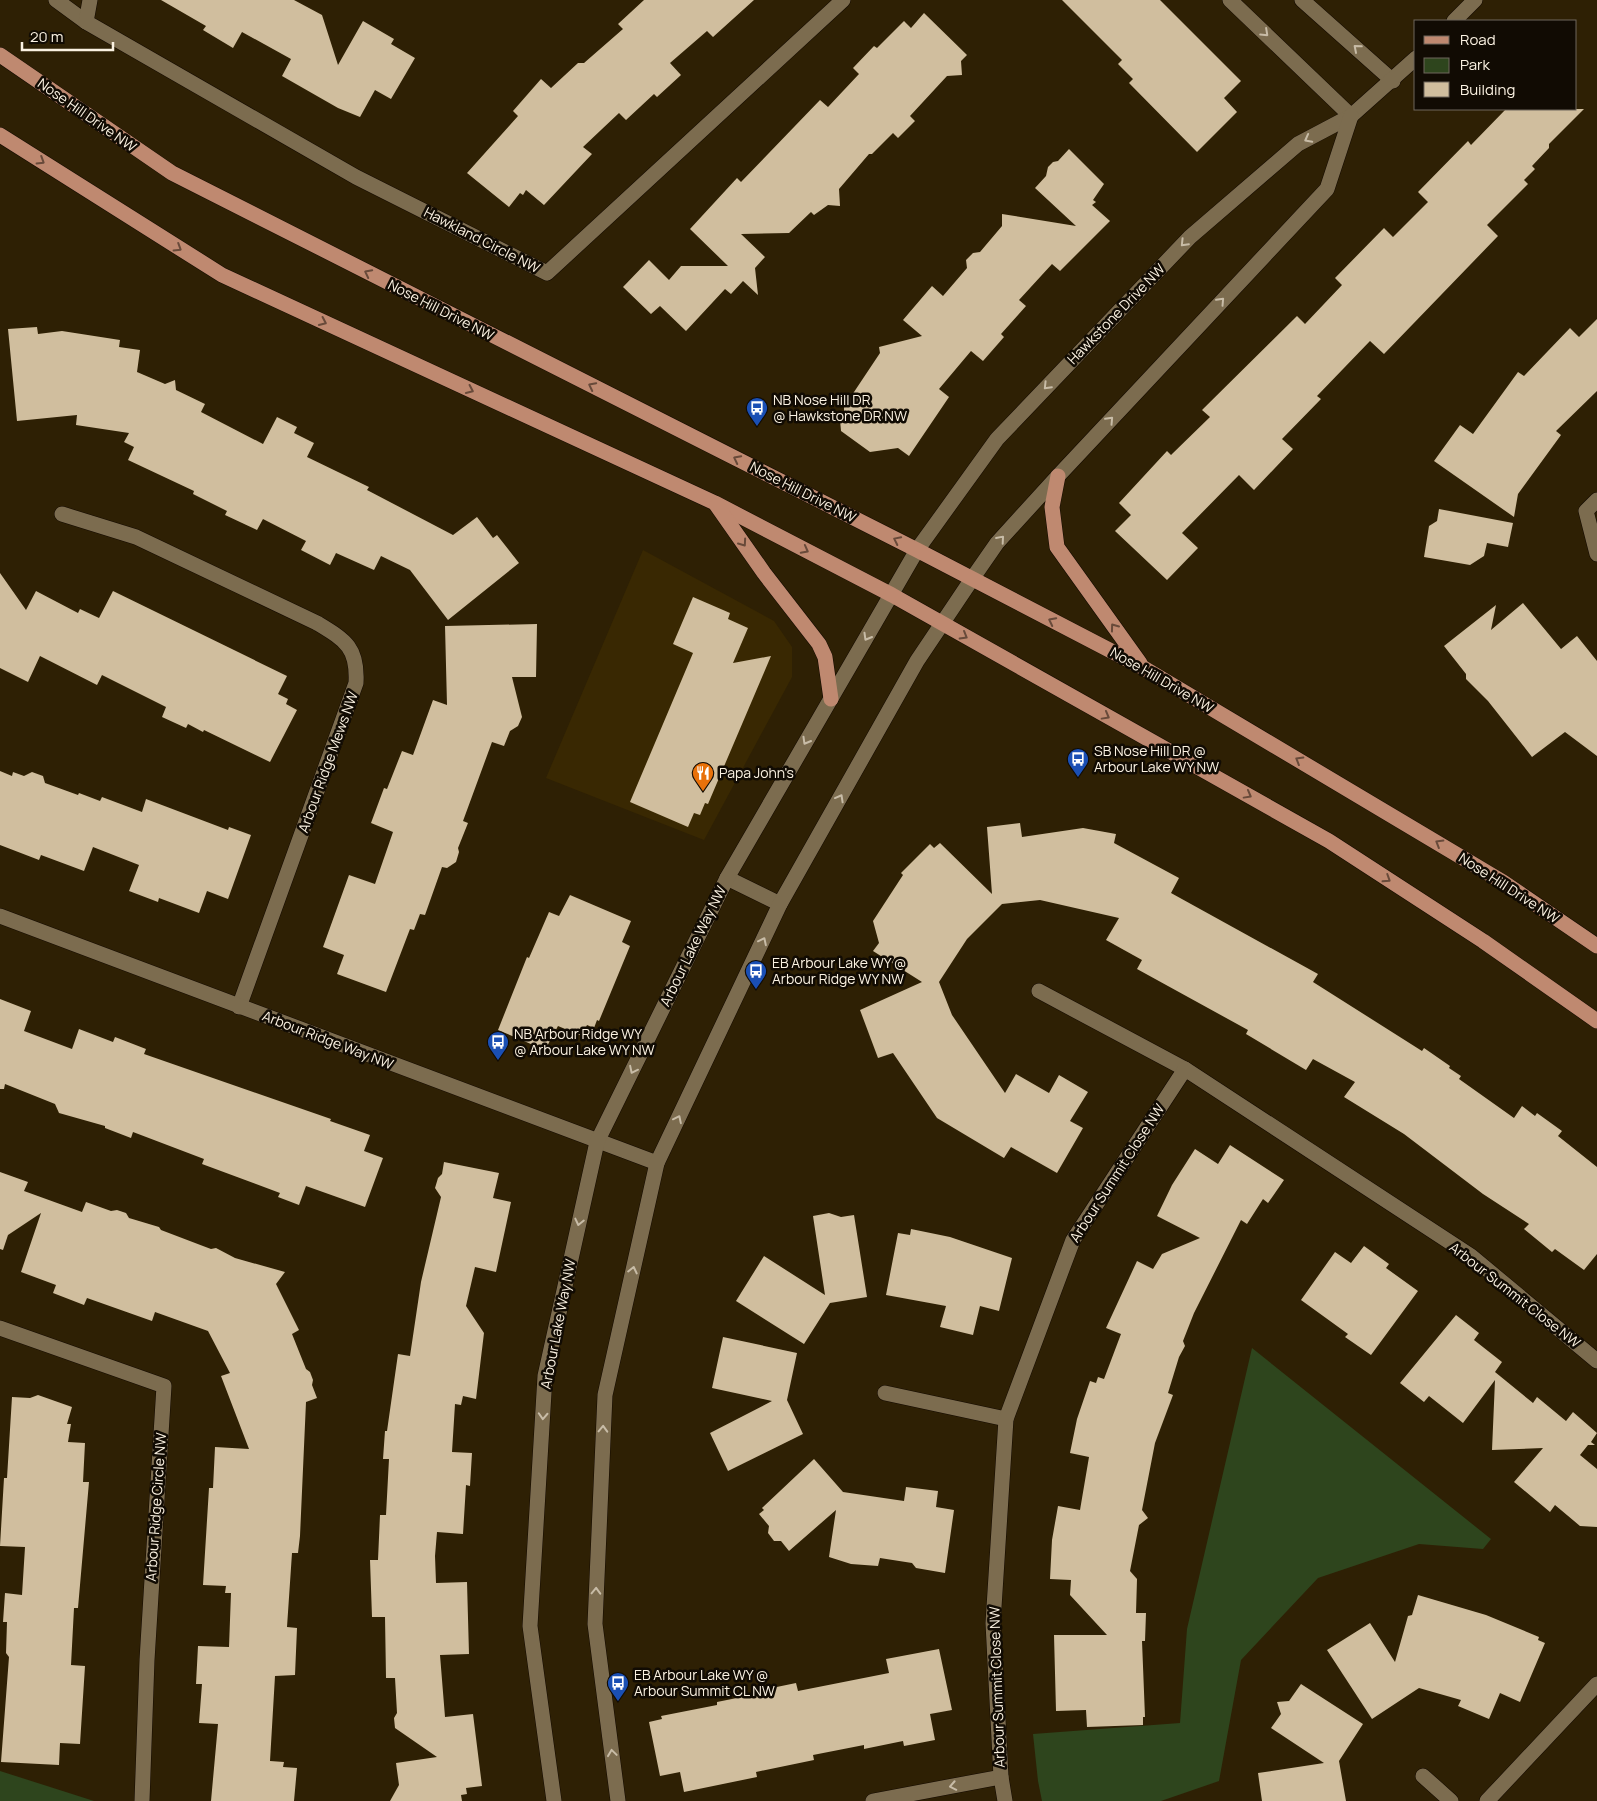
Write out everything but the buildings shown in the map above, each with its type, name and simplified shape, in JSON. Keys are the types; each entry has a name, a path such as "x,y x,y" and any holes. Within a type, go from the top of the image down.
{"main road":[{"name":"Nose Hill Drive NW","path":"0,55 172,173 917,550 1142,667 1504,882 1597,946"},
{"path":"0,135 222,275 715,503 892,595 1329,841 1483,941 1597,1021"},
{"path":"1058,476 1052,507 1057,547 1142,667"},
{"path":"715,503 764,573 819,644 825,657 831,699"}],"street":[{"path":"56,0 86,22 90,0"},
{"name":"Hawkland Circle NW","path":"86,22 356,177 547,273 844,0"},
{"path":"618,1801 595,1624 605,1395 657,1163 780,904 918,662 972,579 997,543 1327,189 1351,116 1230,0"},
{"path":"1302,0 1393,81"},
{"path":"1455,20 1475,0"},
{"name":"Hawkstone Drive NW","path":"917,550 997,440 1190,237 1298,144 1351,116 1393,81 1414,60"},
{"path":"1597,500 1586,511 1597,554"},
{"name":"Arbour Ridge Mews NW","path":"62,514 136,537 317,622 344,640 352,652 357,666 356,683 239,1007"},
{"name":"Arbour Lake Way NW","path":"554,1801 530,1626 545,1376 598,1142 727,878 917,550"},
{"name":"Arbour Lake Way NW","path":"727,878 780,904"},
{"name":"Arbour Ridge Way NW","path":"0,916 657,1163"},
{"path":"1039,991 1185,1068"},
{"name":"Arbour Summit Close NW","path":"1005,1801 1001,1777 993,1623 1006,1419 1073,1240 1185,1068 1471,1256 1597,1361"},
{"name":"Arbour Ridge Circle NW","path":"0,1328 164,1386 147,1660 142,1801"},
{"path":"885,1393 1006,1419"},
{"path":"1488,1801 1597,1684"},
{"path":"1424,1776 1451,1801"},
{"name":"Arbour Summit Close NW","path":"873,1801 1001,1777"}],"shaded area":[{"path":"643,550 774,621 792,647 792,677 704,840 546,778"}],"green space":[{"path":"1252,1348 1491,1539 1483,1549 1419,1544 1318,1578 1241,1660 1219,1781 1161,1801 1042,1801 1033,1734 1180,1723 1187,1629"},
{"path":"0,1771 94,1801 0,1801"}],"place":[{"name":"NB Nose Hill DR @ Hawkstone DR NW","path":"757,427"},
{"name":"SB Nose Hill DR @ Arbour Lake WY NW","path":"1078,778"},
{"name":"Papa John's","path":"703,792"},
{"name":"EB Arbour Lake WY @ Arbour Ridge WY NW","path":"756,990"},
{"name":"NB Arbour Ridge WY @ Arbour Lake WY NW","path":"498,1061"},
{"name":"EB Arbour Lake WY @ Arbour Summit CL NW","path":"618,1702"}]}
